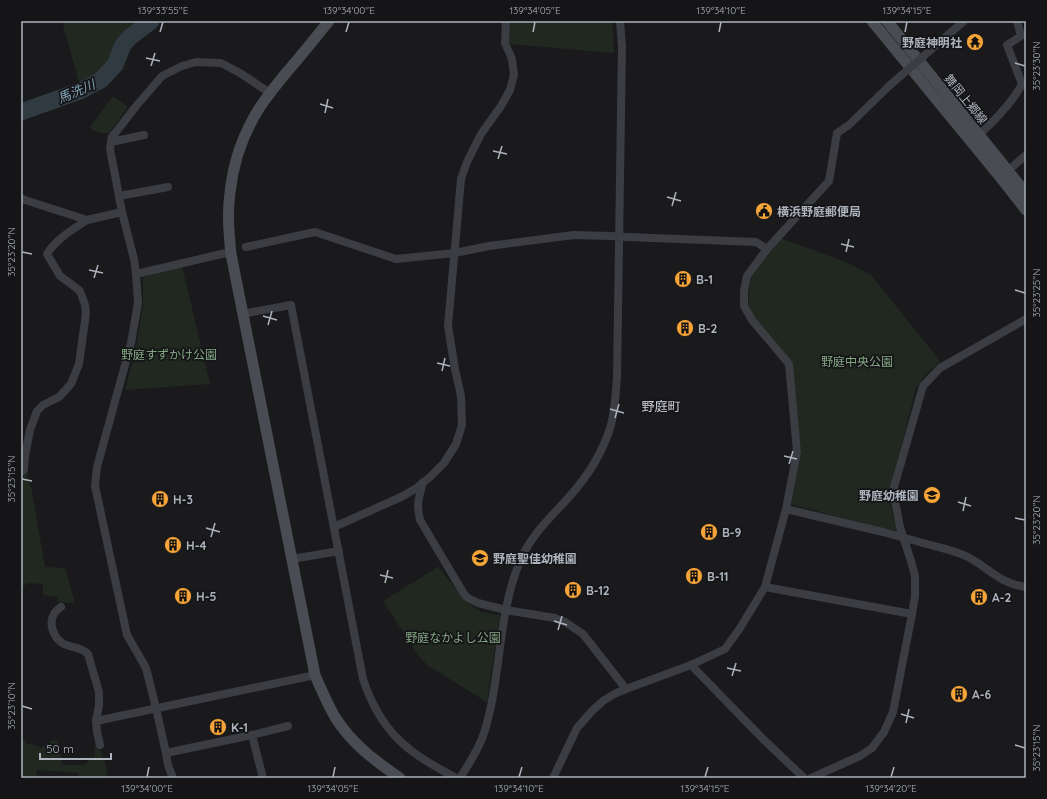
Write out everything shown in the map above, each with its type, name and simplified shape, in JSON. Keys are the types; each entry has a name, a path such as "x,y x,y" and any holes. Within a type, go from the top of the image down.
{"street":[{"path":"329,21 270,93 260,107 245,137 238,155 228,205 230,252 315,675 328,704 344,730 366,754 400,778"},
{"path":"334,527 401,497 430,477 444,463 456,444 462,425 461,396 448,326 461,179 467,162 481,134 501,106 510,90 514,75 512,59 505,42 506,21"},
{"path":"460,778 478,748 488,721 506,610 515,573 522,557 538,531 590,472 611,425 614,411 617,371 622,60 620,21"},
{"path":"872,21 1004,174 1026,210"},
{"name":"舞岡上郷線","path":"887,21 979,135 1004,174 1026,192"},
{"path":"553,778 577,728 603,701 614,694 692,665 725,649 740,628 765,587 786,509 797,452 789,364 752,320 744,306 744,291 747,276 767,248 829,181 837,132 849,125 889,86 964,21"},
{"path":"979,135 998,118 1022,84 1006,45 1023,37 1017,21"},
{"path":"173,778 168,765 146,668 127,635 95,486 97,467 131,343 138,304 134,260 122,212 110,149 112,137 162,76 182,66 196,62 221,63 240,73 270,93"},
{"path":"111,142 144,135"},
{"path":"1004,174 1026,155"},
{"path":"119,196 168,187"},
{"path":"21,198 87,220"},
{"path":"21,472 24,470 30,430 37,411 43,405 59,397 71,384 79,364 86,313 85,304 80,292 60,276 47,254 50,248 58,240 87,220 122,212"},
{"path":"246,246 315,232 396,259 455,253 489,246 574,235 756,242 767,248"},
{"path":"136,274 230,252"},
{"path":"242,314 291,305 363,679 374,707 391,732 408,748 456,778"},
{"path":"811,778 860,756 872,748 884,732 893,712 915,596 915,576 900,527 894,487 923,386 940,368 1026,319"},
{"path":"423,482 417,508 420,520 464,594 468,598 478,603 506,610 554,618 565,622 583,634 626,689"},
{"path":"786,509 883,532 968,557 1003,580 1017,586 1026,587"},
{"path":"292,560 339,551"},
{"path":"765,587 912,614"},
{"path":"61,607 54,614 51,624 53,631 59,640 65,644 85,650 88,654 99,692 99,704 96,721 100,745"},
{"path":"692,665 762,738 804,778"},
{"path":"96,721 315,675"},
{"path":"166,753 288,726"},
{"path":"252,735 263,778"}],"green space":[{"path":"62,21 145,21 122,41 112,63 101,76 80,86"},
{"path":"510,21 611,21 613,29 614,53 509,44"},
{"path":"113,96 128,107 109,133 96,132 90,127"},
{"name":"野庭中央公園","path":"780,238 846,262 871,275 940,361 926,374 916,388 891,486 889,501 898,533 791,504 801,452 791,362 754,319 748,306 750,282 758,265"},
{"name":"野庭すずかけ公園","path":"182,266 210,384 125,390 136,348 143,305 143,276"},
{"path":"27,472 45,567 65,568 75,603 58,602 58,597 43,595 43,584 28,583 21,588 21,479"},
{"name":"野庭なかよし公園","path":"438,567 468,603 481,612 500,615 487,702 427,665 418,655 383,601"},
{"path":"21,734 26,744 35,745 41,748 51,741 58,740 62,765 84,765 95,756 94,746 98,745 107,768 106,778 79,778 79,773 37,770 36,778 21,778"}],"waterway":[{"name":"馬洗川","path":"21,112 80,91 101,80 115,65 123,45 129,38 151,21"}],"place":[{"name":"野庭神明社","path":"975,42"},
{"name":"横浜野庭郵便局","path":"764,211"},
{"name":"B-1","path":"683,279"},
{"name":"B-2","path":"685,328"},
{"name":"野庭幼稚園","path":"932,495"},
{"name":"H-3","path":"160,499"},
{"name":"B-9","path":"709,532"},
{"name":"H-4","path":"173,545"},
{"name":"野庭聖佳幼稚園","path":"480,558"},
{"name":"B-11","path":"694,576"},
{"name":"B-12","path":"573,590"},
{"name":"H-5","path":"183,596"},
{"name":"A-2","path":"979,597"},
{"name":"A-6","path":"959,694"},
{"name":"K-1","path":"218,727"}],"district":[{"name":"野庭町","path":"661,406"}]}
